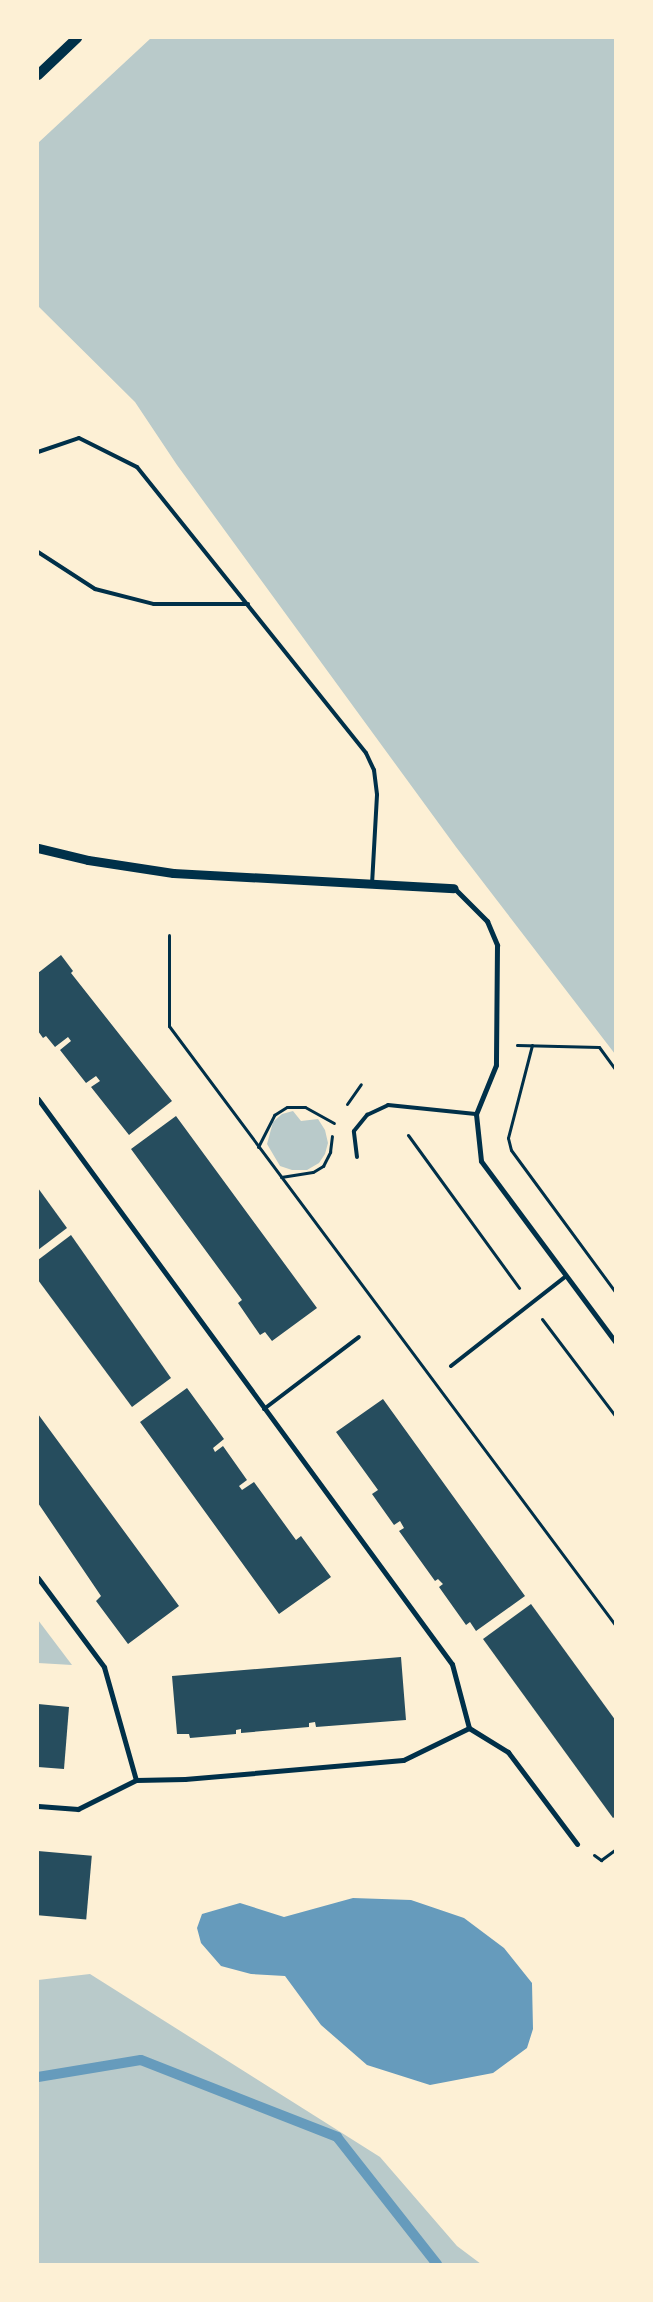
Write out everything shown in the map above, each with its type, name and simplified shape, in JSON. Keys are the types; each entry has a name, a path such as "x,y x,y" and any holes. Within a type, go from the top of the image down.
{"main road":[{"path":"38,74 77,38"}],"street":[{"path":"38,848 88,860 173,873 454,888 487,921 497,944 498,1044 496,1065 476,1114 481,1161 616,1343"},
{"path":"38,1099 452,1664 469,1728 508,1752 577,1844"},
{"path":"38,1578 104,1667 136,1780"},
{"path":"38,1806 78,1809 136,1780 185,1779 403,1760 469,1728"}],"lane":[{"path":"38,452 79,438 138,467 371,761 377,795 372,884"},
{"path":"38,552 95,589 129,598 154,604 248,604"},
{"path":"357,1157 354,1132 367,1115 388,1105 476,1114"},
{"path":"451,1366 566,1276"},
{"path":"264,1409 359,1338"}],"path":[{"path":"169,935 169,1026 616,1626"},
{"path":"498,1044 599,1048 616,1070"},
{"path":"532,1045 508,1138 511,1150 616,1293"},
{"path":"344,1107 361,1084"},
{"path":"258,1147 274,1116 287,1107 305,1107 334,1123"},
{"path":"281,1177 313,1172 323,1166 330,1152 334,1123 339,1115"},
{"path":"408,1136 530,1304 616,1417"}],"shaded area":[{"path":"151,38 615,38 615,1054 456,847 177,465 135,402 38,306 38,143"},
{"path":"293,1111 301,1121 318,1119 325,1130 328,1143 325,1154 319,1163 307,1170 292,1170 280,1166 267,1144 273,1122 282,1114"},
{"path":"38,1620 72,1665 38,1663"},
{"path":"90,1974 380,2157 457,2246 481,2264 38,2264 38,1980"}],"water":[{"path":"353,1898 411,1900 464,1918 504,1948 532,1983 533,2029 527,2048 493,2073 430,2085 367,2065 321,2025 285,1976 251,1974 221,1966 201,1943 197,1928 202,1914 240,1903 284,1917"}],"building":[{"path":"61,955 73,971 71,973 172,1101 129,1135 91,1087 100,1081 96,1076 86,1083 60,1050 71,1041 68,1037 55,1047 46,1036 43,1038 38,1031 38,973"},
{"path":"176,1116 317,1308 272,1341 265,1332 260,1335 238,1303 242,1300 131,1149"},
{"path":"38,1188 67,1228 38,1250"},
{"path":"71,1235 171,1378 132,1407 38,1280 38,1260"},
{"path":"187,1388 224,1439 213,1448 215,1452 223,1446 247,1480 239,1486 242,1490 254,1482 296,1540 301,1536 331,1577 279,1614 140,1422"},
{"path":"383,1399 525,1596 476,1631 470,1622 466,1625 439,1587 443,1584 438,1579 435,1581 399,1531 404,1528 400,1521 394,1525 372,1494 378,1490 336,1432"},
{"path":"38,1414 179,1606 128,1644 96,1601 101,1596 38,1503"},
{"path":"531,1604 616,1721 616,1816 613,1818 483,1639"},
{"path":"401,1657 406,1720 316,1727 315,1722 309,1723 309,1727 241,1733 241,1729 236,1730 236,1734 190,1738 189,1734 177,1734 172,1676"},
{"path":"38,1704 69,1707 64,1769 38,1767"},
{"path":"38,1851 92,1856 86,1919 38,1915"}],"waterway":[{"path":"38,2077 141,2060 337,2137 437,2264"}]}
